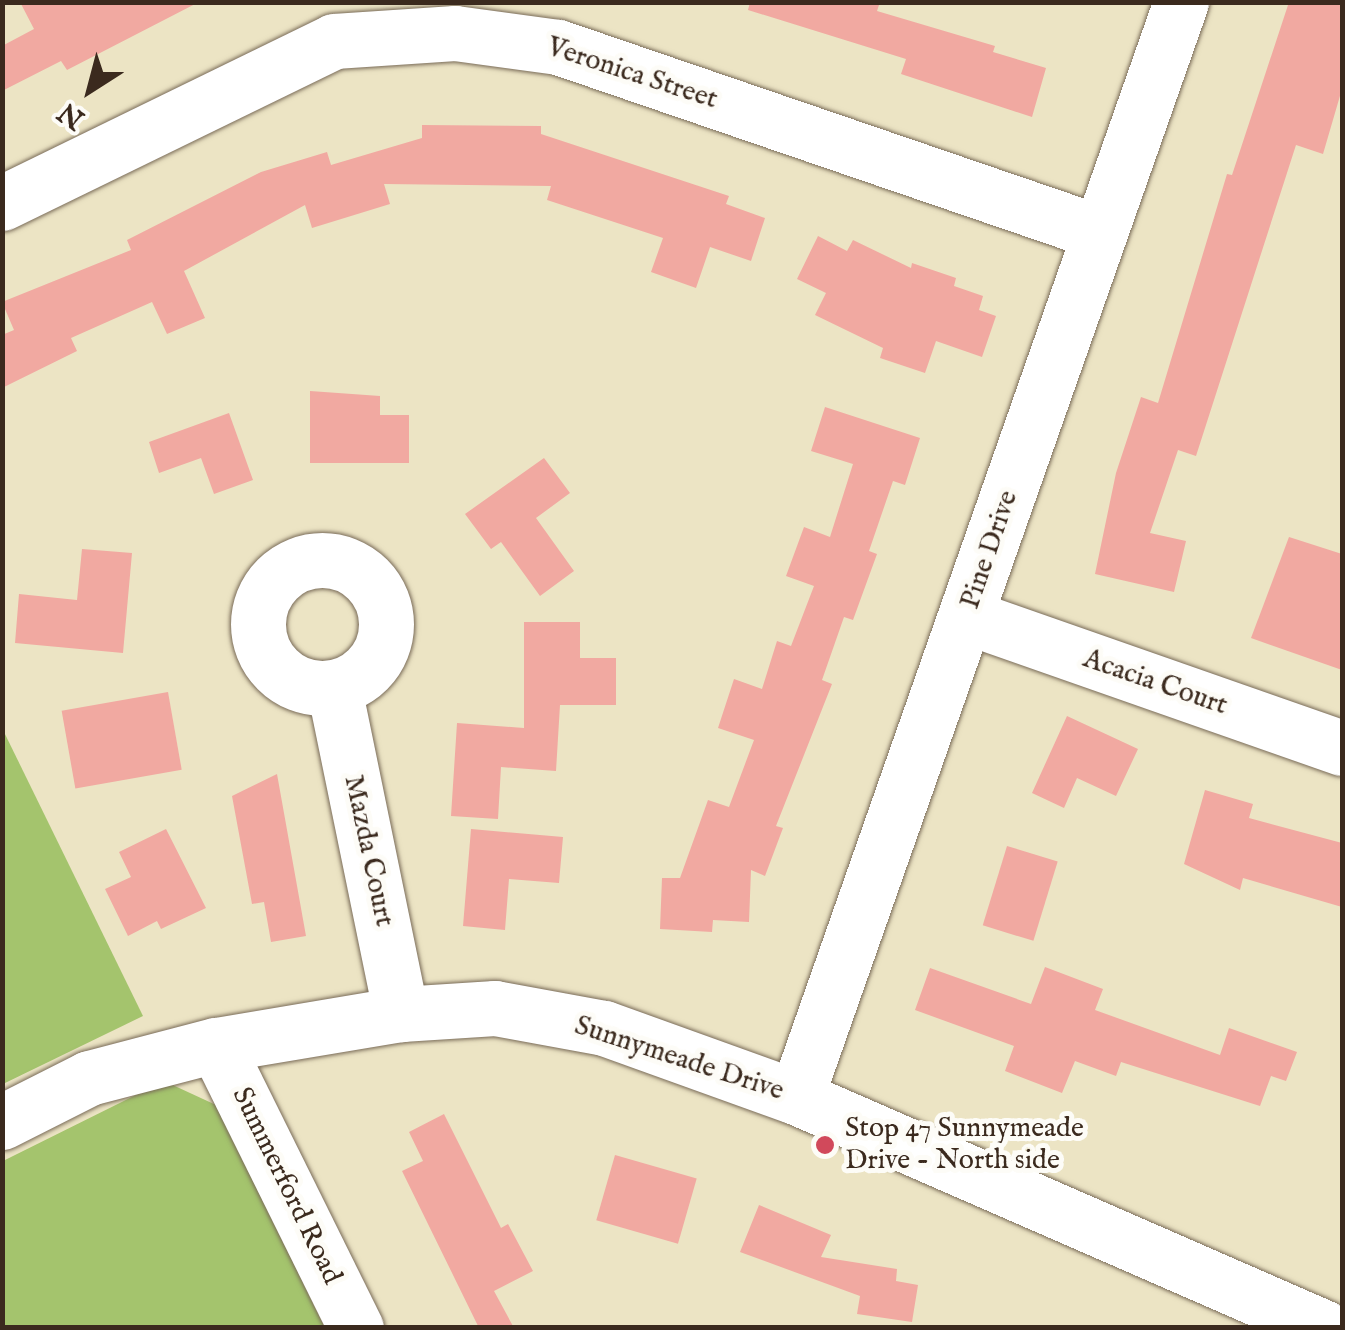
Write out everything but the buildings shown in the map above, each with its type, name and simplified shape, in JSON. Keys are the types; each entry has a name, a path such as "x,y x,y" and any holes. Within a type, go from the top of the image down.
{"street":[{"name":"Pine Drive","path":"796,1097 968,618 1098,232 1181,2"},
{"name":"Veronica Street","path":"2,203 334,41 454,32 558,47 1098,232"},
{"name":"Acacia Court","path":"968,618 1342,748"},
{"name":"Mazda Court","path":"334,688 401,1014"},
{"name":"Sunnymeade Drive","path":"2,1122 89,1078 216,1045 401,1014 494,1008 604,1028 796,1097 1325,1328"},
{"name":"Summerford Road","path":"216,1045 356,1328"}],"green space":[{"path":"3,730 143,1016 2,1084"},
{"path":"164,1081 216,1105 325,1328 3,1328 3,1161"}],"place":[{"name":"Stop 47 Sunnymeade Drive - North side","path":"825,1145"}]}
